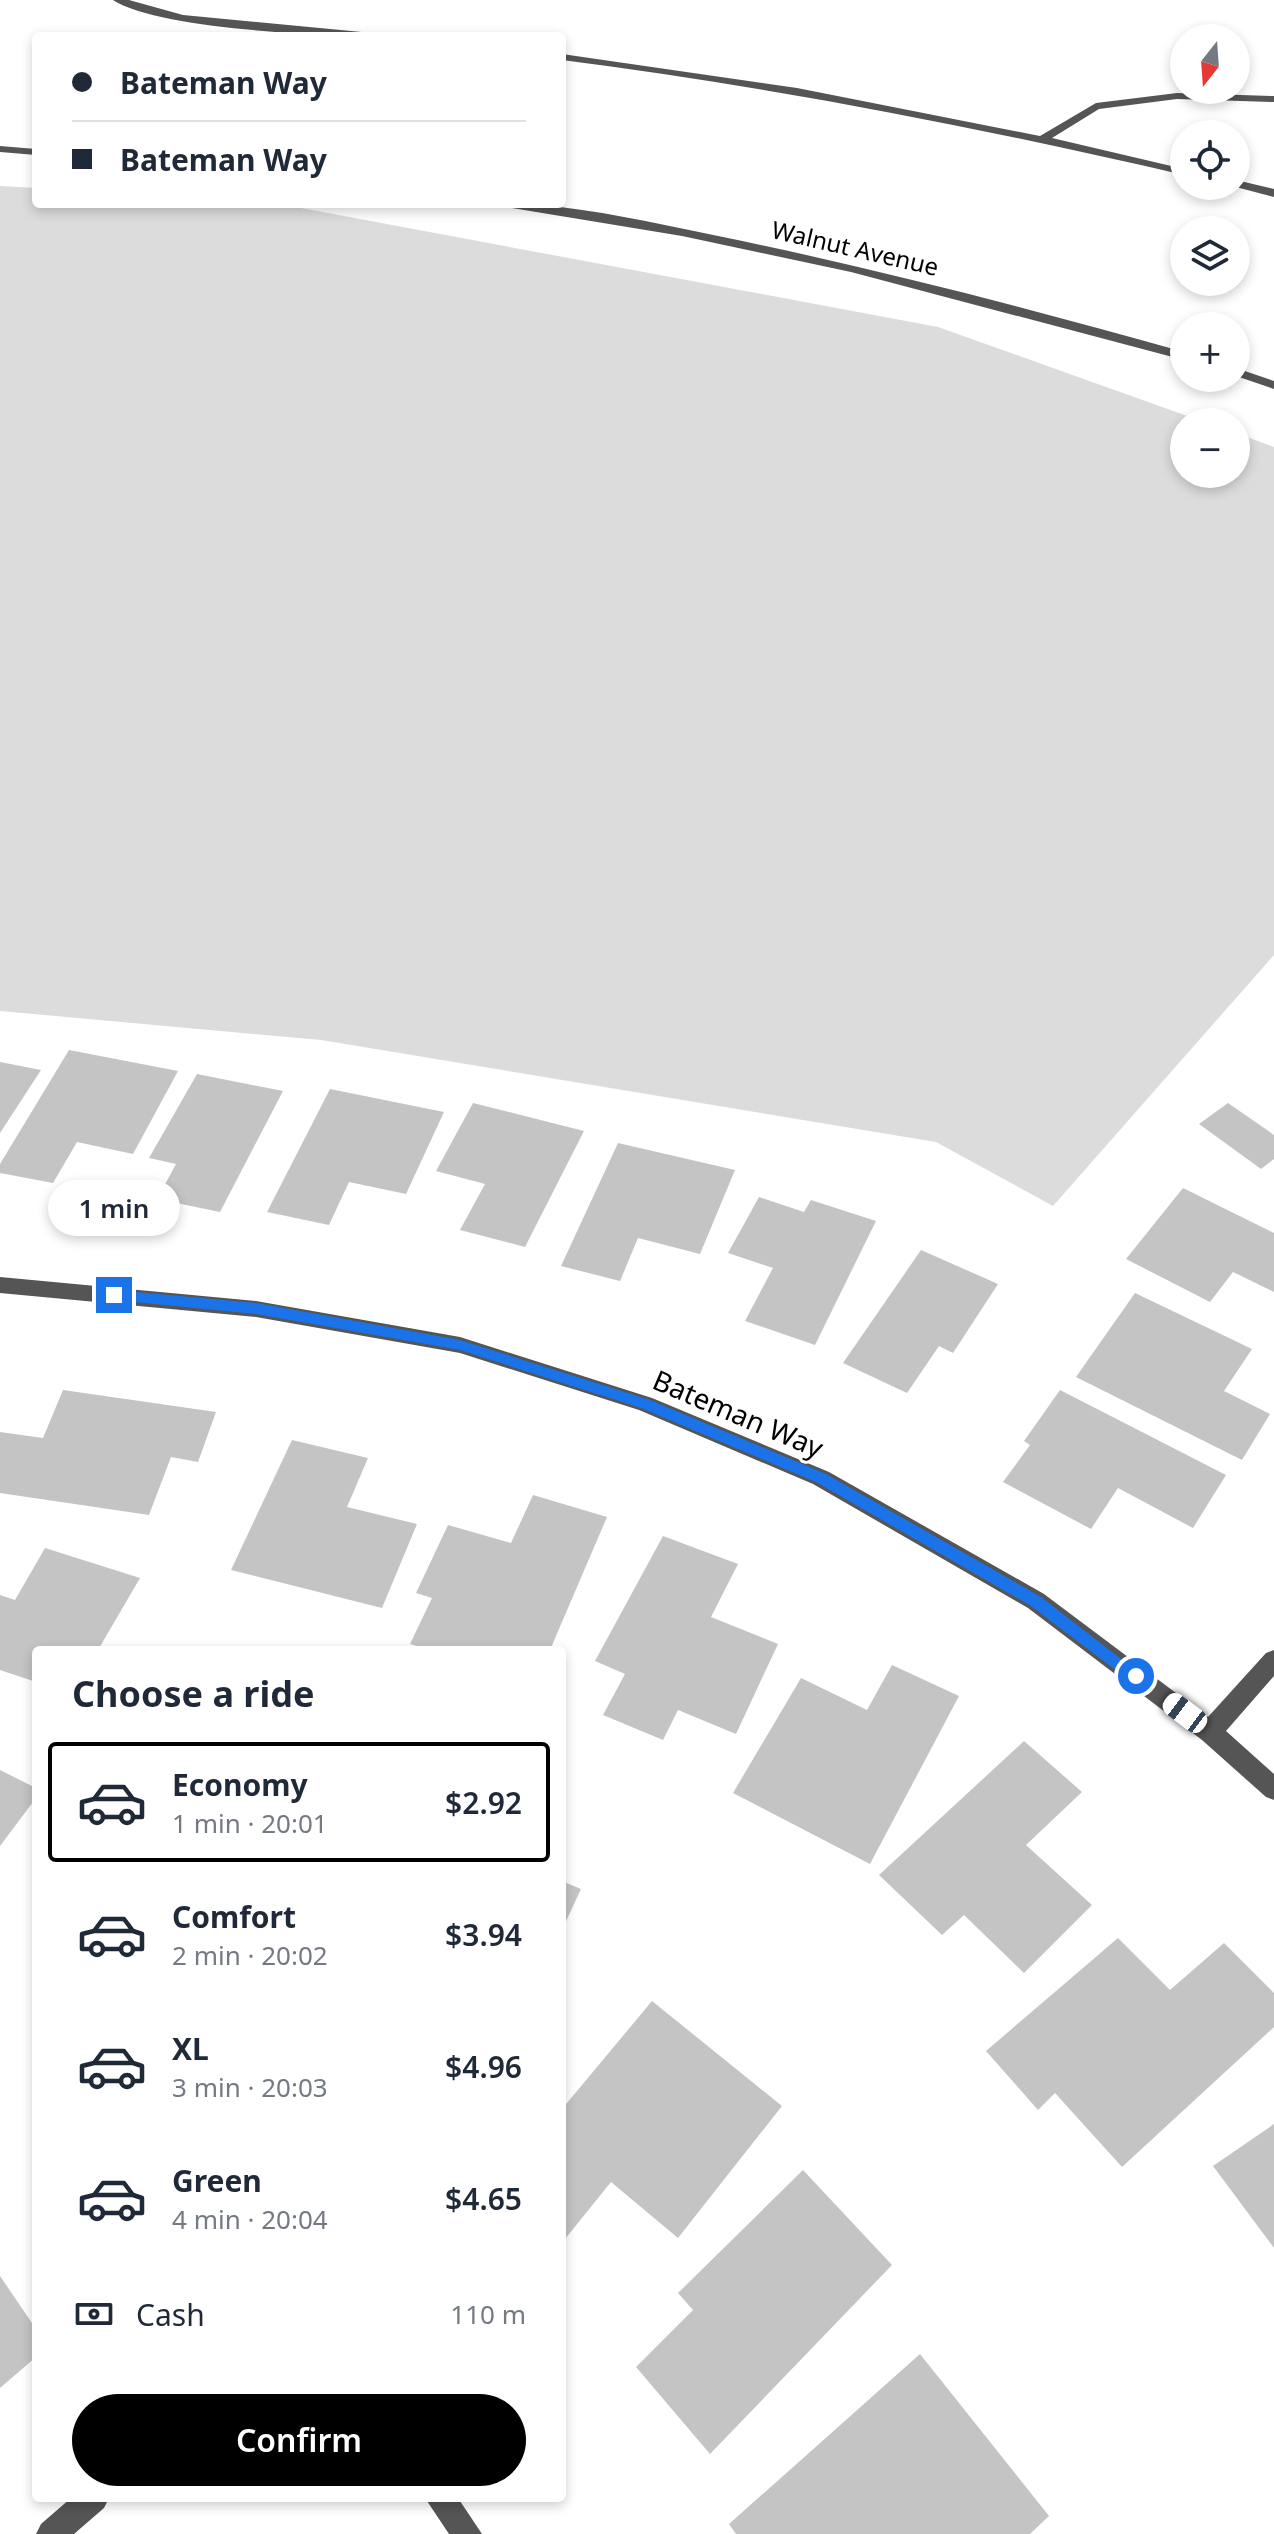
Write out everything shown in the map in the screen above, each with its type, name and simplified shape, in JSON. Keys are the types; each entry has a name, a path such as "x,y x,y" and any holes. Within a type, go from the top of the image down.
{"street":[{"path":"118,0 182,18 330,32"},
{"path":"566,57 636,66 1044,138 1170,169"},
{"path":"1044,138 1096,106 1177,96 1274,99"},
{"path":"0,149 32,152"},
{"path":"1250,187 1274,193"},
{"name":"Walnut Avenue","path":"534,208 729,243 920,285 1170,352"},
{"path":"1250,377 1274,385"},
{"name":"Bateman Way","path":"0,1285 256,1309 460,1345 645,1404 821,1478 1023,1593 1210,1732 1274,1789"},
{"path":"1210,1732 1274,1660"},
{"path":"51,2534 89,2502"},
{"path":"443,2502 467,2534"}],"shaded area":[{"path":"0,186 32,188 32,208 301,208 938,327 1170,410 1170,488 1250,488 1250,438 1274,447 1274,955 1053,1206 936,1142 321,1040 0,1011"}],"building":[{"path":"69,1050 178,1071 133,1154 77,1142 53,1183 0,1173 0,1164"},
{"path":"0,1062 41,1070 0,1133"},
{"path":"197,1074 283,1091 220,1212 157,1199 176,1164 149,1158"},
{"path":"330,1089 444,1112 406,1194 349,1182 329,1225 267,1212"},
{"path":"473,1103 584,1131 525,1247 460,1230 485,1184 436,1171"},
{"path":"1228,1103 1274,1135 1274,1159 1261,1169 1199,1124"},
{"path":"618,1143 735,1170 700,1254 638,1238 620,1281 561,1266"},
{"path":"1183,1188 1274,1233 1274,1292 1233,1272 1210,1302 1126,1259"},
{"path":"759,1197 804,1212 811,1200 876,1221 815,1345 745,1321 773,1268 728,1253"},
{"path":"921,1250 998,1284 953,1353 939,1346 907,1393 843,1363"},
{"path":"1135,1293 1252,1349 1224,1391 1270,1414 1242,1460 1076,1377"},
{"path":"63,1390 216,1412 198,1462 171,1457 149,1515 0,1493 0,1432 43,1438"},
{"path":"1060,1390 1226,1475 1193,1528 1118,1488 1091,1529 1003,1482 1030,1445 1024,1441"},
{"path":"292,1440 368,1458 347,1507 417,1524 382,1608 231,1570"},
{"path":"533,1495 607,1517 552,1646 410,1644 432,1598 416,1593 448,1525 511,1543"},
{"path":"663,1536 738,1564 711,1617 778,1644 736,1734 678,1710 663,1740 603,1715 625,1674 595,1661"},
{"path":"45,1548 140,1578 100,1646 32,1646 32,1681 0,1670 0,1595 15,1600"},
{"path":"892,1665 959,1696 870,1864 733,1793 801,1678 867,1710"},
{"path":"1024,1741 1082,1792 1026,1845 1092,1905 1024,1973 964,1915 942,1935 879,1875"},
{"path":"0,1770 32,1786 32,1803 0,1846"},
{"path":"566,1883 581,1889 566,1921"},
{"path":"1118,1938 1170,1990 1224,1943 1274,1993 1274,2027 1122,2167 1055,2093 1038,2110 986,2051"},
{"path":"652,2001 782,2106 678,2238 611,2182 566,2238 566,2104"},
{"path":"1274,2124 1274,2248 1213,2166"},
{"path":"803,2170 892,2265 710,2454 636,2367 693,2310 678,2293"},
{"path":"0,2276 32,2323 32,2360 0,2388"},
{"path":"920,2354 1049,2516 1030,2534 736,2534 729,2524"}],"route":[{"path":"114,1295 256,1309 460,1345 645,1404 821,1478 1036,1601 1136,1676"}]}
